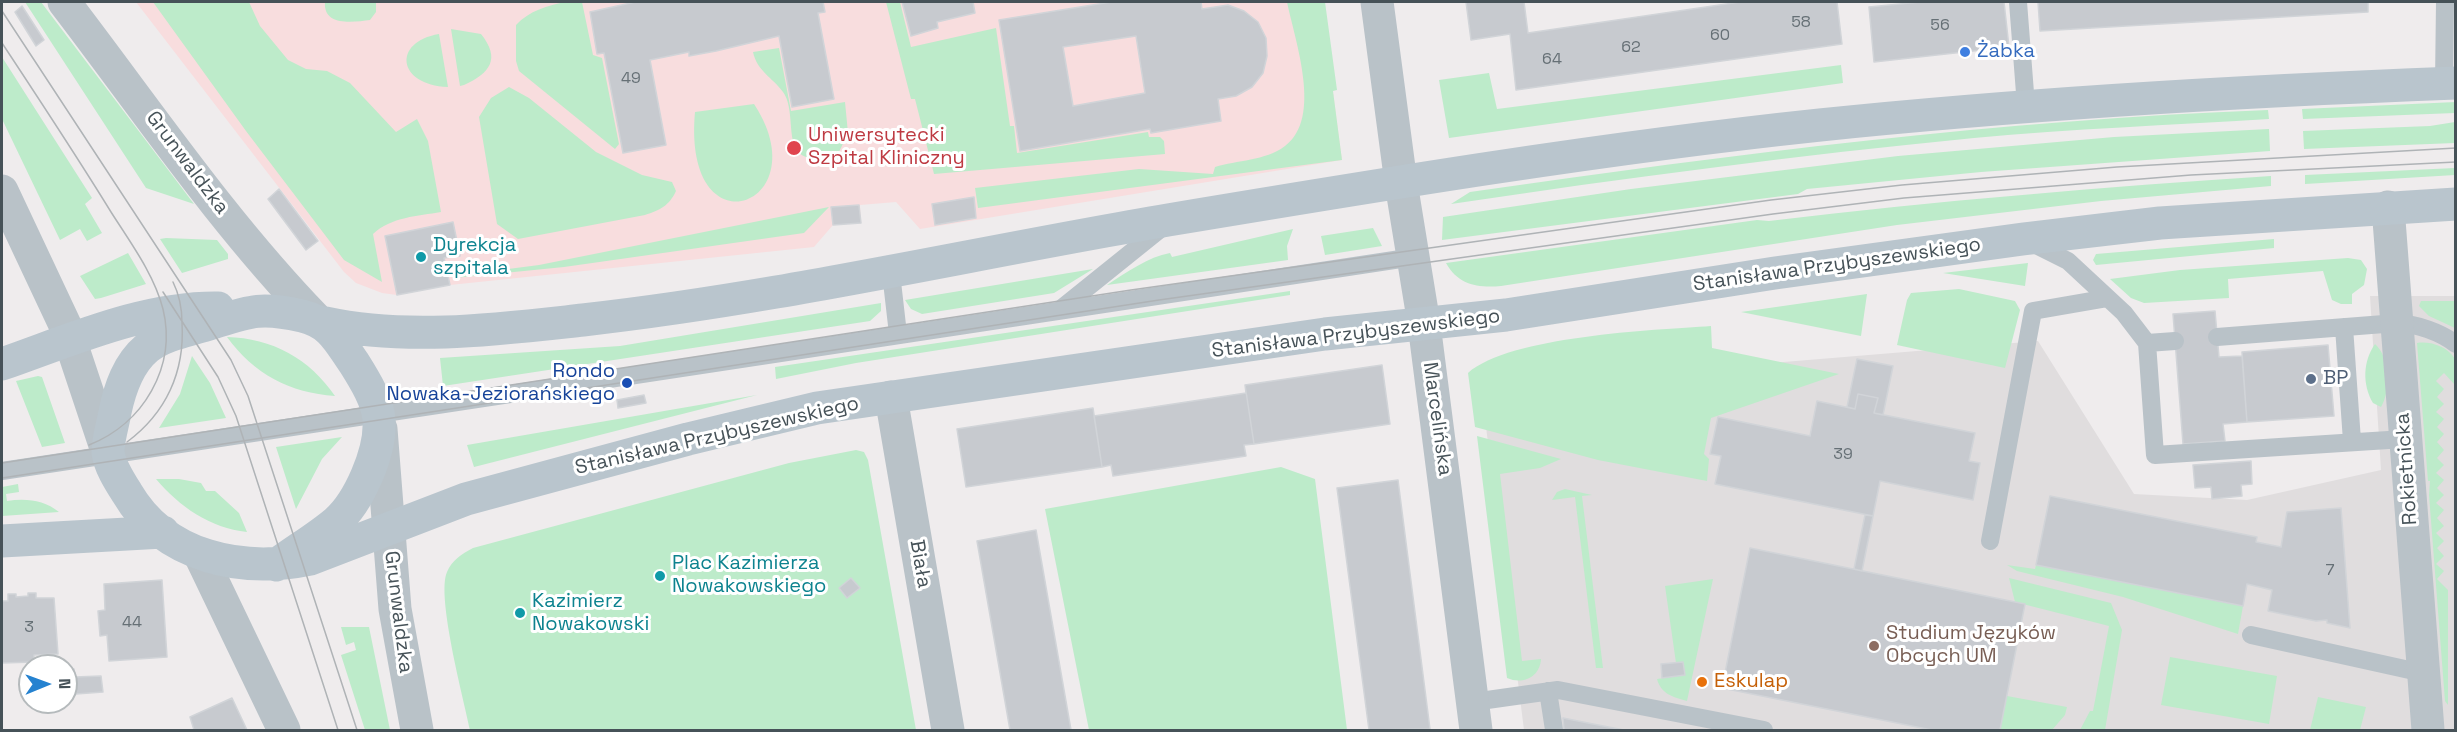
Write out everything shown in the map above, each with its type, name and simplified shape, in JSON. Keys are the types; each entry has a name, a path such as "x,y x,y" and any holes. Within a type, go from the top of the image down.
{"main road":[{"path":"2,364 155,314 190,308 276,310 354,330 420,331 543,324 648,313 891,273 1067,237 1401,183 1763,132 2026,105 2202,93 2450,83"},
{"name":"Stanisława Przybyszewskiego","path":"200,555 250,565 276,565 310,559 466,499 688,439 817,408 1325,334 1506,315 2023,239 2160,224 2456,204"},
{"path":"200,555 163,532 130,500 108,454 121,387 133,364 147,348 166,338 256,309"},
{"path":"276,565 337,521 353,502 368,476 379,418 366,381 321,321"},
{"path":"2,541 163,532"}],"street":[{"name":"Grunwaldzka","path":"64,2 266,267 321,321"},
{"name":"Marcelińska","path":"1377,2 1401,183 1424,324 1475,716"},
{"path":"2,191 71,340 108,454"},
{"name":"Rokietnicka","path":"2388,207 2391,285 2397,323 2404,439 2428,730"},
{"name":"Biała","path":"891,397 948,730"},
{"name":"Grunwaldzka","path":"379,418 384,445 394,609 417,730"},
{"path":"200,555 284,730"}],"lane":[{"path":"2018,2 2026,105"},
{"path":"2445,2 2450,83"},
{"path":"1061,308 1173,219"},
{"path":"2023,239 2068,261 2124,313 2147,343 2155,455 2404,439"},
{"path":"2,471 108,454 379,418 1061,308 1414,257"},
{"path":"891,273 898,334"},
{"path":"1990,541 2033,311 2108,298"},
{"path":"2217,337 2408,323 2439,334 2456,344"},
{"path":"2344,327 2352,441"},
{"path":"2147,343 2175,341"},
{"path":"2251,635 2423,673"},
{"path":"1475,716 1548,691 1558,690 1764,730"},
{"path":"1548,691 1554,730"}],"shaded area":[{"name":"Uniwersytecki Szpital Kliniczny","path":"136,2 1321,2 1342,160 920,229 896,202 860,205 861,223 833,225 814,247 450,285 397,295 382,293 356,283 344,272"},
{"path":"2370,296 2455,296 2455,730 1524,730 1481,387 2038,341 2134,494 2247,500 2381,470"}],"green space":[{"path":"25,2 41,2 194,204 146,188"},
{"path":"153,2 249,2 260,26 288,60 306,69 327,71 350,83 396,132 417,119 428,141 441,212 396,221 373,234 382,282 344,260 246,131"},
{"path":"325,2 376,2 376,12 370,20 341,21 329,16"},
{"path":"566,2 582,2 593,55 602,58 619,144 615,149 519,71 516,61 516,25 539,9"},
{"path":"886,2 900,2 911,47 996,28 1010,126 1014,126 1017,153 1148,132 1149,137 1160,137 1164,141 1165,154 934,174 915,99 911,99"},
{"path":"1287,2 1325,2 1337,90 1333,91 1342,160 978,208 975,188 1139,169 1213,174 1215,167 1269,155 1285,146 1296,133 1302,117 1304,98 1300,57"},
{"path":"451,29 481,34 490,51 490,64 486,70 460,86"},
{"path":"439,34 448,87 418,79 410,71 407,63 408,54 413,45 424,38"},
{"path":"779,48 791,111 845,102 848,133 838,154 818,158 805,156 797,150 793,140 788,103 783,92 761,69 753,52"},
{"path":"2,57 92,198 85,204 102,233 87,241 80,229 60,240 2,119"},
{"path":"1841,65 1843,83 1449,138 1439,80 1489,73 1497,109"},
{"path":"509,87 529,98 596,152 642,175 672,182 676,191 673,196 664,207 645,215 518,239 497,224 479,117 491,98"},
{"path":"2456,102 2455,113 2303,119 2302,109"},
{"path":"754,104 770,140 771,169 761,189 745,200 726,200 708,186 697,157 695,112"},
{"path":"2268,110 2269,119 1974,138 1712,168 1451,204 1470,192 1868,140 2068,122"},
{"path":"2455,122 2455,143 2304,149 2303,131 2430,126"},
{"path":"2269,129 2270,151 1981,172 1807,189 1798,194 1442,240 1443,217 1631,189 1898,156 2114,137"},
{"path":"2455,168 2455,175 2305,184 2305,175"},
{"path":"2271,176 2271,186 2101,201 1897,225 1501,286 1469,283 1456,276 1446,263 1757,220 1769,221 2020,195"},
{"path":"829,207 804,233 564,267 454,278 453,272 485,272 539,265"},
{"path":"1373,228 1382,246 1325,255 1321,236"},
{"path":"1293,229 1287,246 1288,260 1107,285 1138,266 1162,255 1170,253 1172,257"},
{"path":"160,239 217,240 228,254 228,259 182,273"},
{"path":"2274,239 2274,248 2096,265 2093,260 2096,254"},
{"path":"128,253 146,284 95,299 80,276"},
{"path":"2348,258 2361,260 2367,269 2364,285 2352,294 2352,304 2341,304 2332,300 2323,271 2228,279 2229,298 2144,303 2131,298 2110,279 2180,270"},
{"path":"2028,263 2025,286 1943,273"},
{"path":"1093,269 1054,293 922,314 911,309 905,300"},
{"path":"1959,289 2015,301 2020,310 2005,368 1897,345 1907,300 1911,293"},
{"path":"1290,291 1290,295 856,363 776,379 775,367"},
{"path":"1867,294 1861,336 1741,312"},
{"path":"2421,301 2455,301 2455,328 2429,316 2419,306"},
{"path":"881,303 881,311 870,321 443,386 440,358 620,346"},
{"path":"1711,326 1712,348 1839,374 1711,418 1704,454 1709,459 1707,481 1598,460 1475,427 1468,373 1488,361 1516,351 1583,337"},
{"path":"227,337 259,341 288,353 314,371 335,396 303,391 274,379 249,361"},
{"path":"2417,343 2439,346 2455,359 2455,385 2444,373 2436,381 2444,389 2437,397 2444,404 2436,412 2444,419 2437,427 2444,434 2437,442 2444,450 2437,458 2444,465 2436,473 2444,480 2437,488 2444,495 2436,503 2444,510 2437,518 2444,526 2436,533 2444,541 2437,548 2444,556 2436,564 2444,571 2437,579 2448,590 2448,705 2445,701 2429,495 2430,481 2428,481"},
{"path":"2375,344 2384,357 2387,374 2386,392 2381,407 2373,403 2369,396 2365,373 2368,358"},
{"path":"192,356 210,383 226,418 159,428 180,394"},
{"path":"42,377 65,443 42,447 16,381"},
{"path":"757,395 474,467 467,445"},
{"path":"1477,436 1561,459 1540,468 1500,474 1522,661 1541,659 1538,671 1525,680 1507,678"},
{"path":"342,437 322,459 296,509 276,447"},
{"name":"Plac Kazimierza Nowakowskiego","path":"856,450 864,452 868,460 916,730 470,730 452,649 445,603 447,572 461,555 473,548 789,463"},
{"path":"1281,467 1315,479 1347,730 1089,730 1045,509"},
{"path":"156,479 179,479 201,483 206,491 215,491 239,513 247,532 221,526 197,515 175,499"},
{"path":"18,484 19,492 6,494 7,501 34,501 59,512 2,516 2,487"},
{"path":"1565,489 1592,495 1582,496 1603,668 1596,668 1575,497 1552,500 1557,492"},
{"path":"2007,565 2035,569 2036,565 2243,606 2238,634 2123,597 2017,571"},
{"path":"2009,578 2111,603 2122,630 2105,730 2080,730 2090,711 2093,711 2109,626 2015,602"},
{"path":"1713,579 1687,701 1665,691 1657,679 1684,675 1676,663 1665,586"},
{"path":"341,627 369,627 390,730 365,730 341,655 356,650 354,642 346,645"},
{"path":"2170,657 2277,676 2269,724 2161,705"},
{"path":"2007,696 2067,707 2065,715 2052,730 2000,730"},
{"path":"2318,697 2366,707 2360,730 2310,730"}],"building":[{"path":"635,2 823,2 825,12 818,13 834,99 792,107 779,36 716,51 689,56 689,52 650,60 666,145 623,153 604,53 597,54 590,12"},
{"path":"902,2 973,2 975,13 937,22 938,28 911,36"},
{"path":"1111,2 1201,2 1202,9 1228,5 1244,11 1258,22 1266,38 1267,56 1263,73 1252,87 1236,96 1218,99 1221,121 1151,133 1150,129 1020,151 999,20","holes":["1136,36 1145,93 1073,106 1063,47"]},
{"path":"1466,2 1524,2 1528,33 1740,2 1837,2 1842,44 1516,90 1510,34 1471,40"},
{"path":"1920,2 2004,2 2009,47 1874,62 1869,7"},
{"path":"2038,2 2368,2 2368,12 2040,31"},
{"path":"22,6 44,40 36,46 15,12"},
{"path":"279,189 318,241 306,250 268,199"},
{"path":"974,197 976,218 935,225 932,204"},
{"path":"859,205 861,223 833,225 831,207"},
{"name":"Dyrekcja szpitala","path":"453,222 460,256 444,258 450,285 397,295 385,236"},
{"path":"2215,311 2219,357 2242,356 2247,422 2223,424 2225,441 2183,444 2173,314"},
{"path":"2328,345 2334,416 2247,422 2242,352"},
{"path":"1857,359 1893,366 1883,415 1874,413 1878,398 1858,394 1855,409 1847,407"},
{"path":"1382,365 1390,424 1254,444 1245,385"},
{"path":"1245,385 1254,444 1244,445 1246,456 1113,476 1111,465 1102,467 1094,416 1246,393"},
{"path":"1858,394 1878,398 1874,413 1975,433 1969,461 1980,463 1973,500 1880,481 1873,516 1715,484 1721,456 1710,454 1718,417 1810,436 1817,401 1855,409"},
{"path":"644,395 646,403 618,408 617,400"},
{"path":"1093,408 1102,467 966,487 957,429"},
{"path":"2251,461 2252,484 2241,485 2242,496 2212,499 2211,487 2195,488 2193,465"},
{"path":"1398,480 1430,729 1369,730 1337,488"},
{"path":"2050,496 2257,537 2256,542 2281,547 2287,512 2341,508 2350,628 2327,623 2327,620 2316,621 2268,611 2272,590 2247,584 2243,606 2036,565"},
{"path":"1865,515 1873,516 1862,571 1854,569"},
{"path":"1036,530 1071,730 1010,730 977,541"},
{"name":"Studium Języków Obcych UM","path":"1750,548 2025,604 2000,730 1932,730 1722,688"},
{"path":"851,578 860,588 847,598 839,588"},
{"path":"162,580 167,657 109,661 107,635 100,636 98,611 105,610 104,584"},
{"path":"28,593 36,593 36,598 54,598 58,654 18,654 18,662 2,663 2,601 8,601 8,594 16,594 16,597 28,596"},
{"path":"1683,662 1685,675 1662,678 1661,664"},
{"path":"101,676 103,692 78,694 78,677"},
{"path":"232,698 247,730 194,730 190,717"},
{"path":"1563,718 1588,723 1624,730 1564,730"}],"tram line":[{"path":"2,11 231,360 248,396 357,730"},
{"path":"2,43 141,259 154,283 163,309 166,331 165,352 152,391 125,423 108,436 89,445"},
{"path":"2,463 1131,290 1771,200 1902,185 2117,167 2456,148"},
{"path":"2,478 1159,300 1773,214 1904,198 2191,175 2456,162"},
{"path":"127,442 141,431 162,405 176,375 182,341 182,318 173,282"},
{"path":"163,292 218,377 236,416 338,730"}],"place":[{"name":"Żabka","path":"1965,52"},
{"name":"Uniwersytecki Szpital Kliniczny","path":"794,148"},
{"name":"Dyrekcja szpitala","path":"421,257"},
{"name":"BP","path":"2311,379"},
{"name":"Rondo Nowaka-Jeziorańskiego","path":"627,383"},
{"name":"Plac Kazimierza Nowakowskiego","path":"660,576"},
{"name":"Kazimierz Nowakowski","path":"520,613"},
{"name":"Studium Języków Obcych UM","path":"1874,646"},
{"name":"Eskulap","path":"1702,682"}]}
